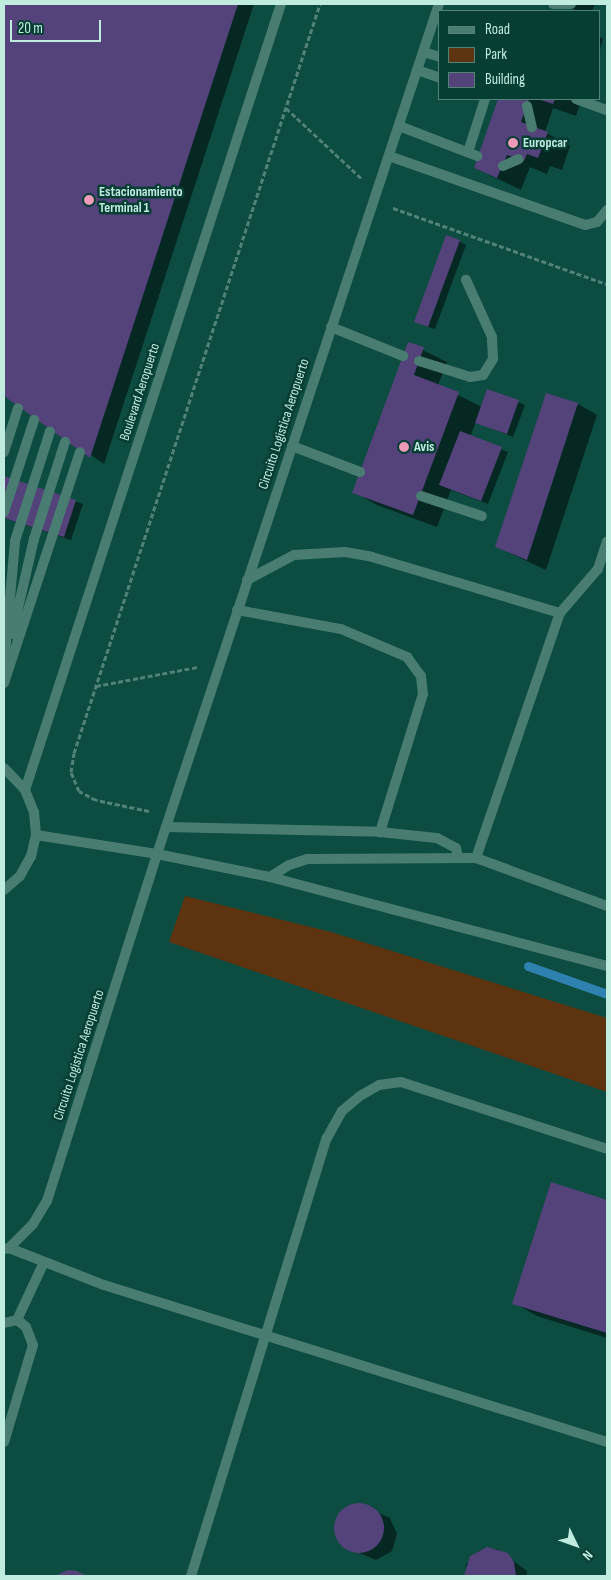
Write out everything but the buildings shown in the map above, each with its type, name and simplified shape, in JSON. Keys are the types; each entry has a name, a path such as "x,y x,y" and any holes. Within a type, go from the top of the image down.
{"street":[{"name":"Boulevard Aeropuerto","path":"25,790 281,4"},
{"name":"Circuito Logistica Aeropuerto","path":"6,1249 33,1224 47,1201 157,854 439,4"},
{"path":"553,4 571,4"},
{"path":"423,52 438,56"},
{"path":"417,70 438,77"},
{"path":"399,126 472,154 485,100"},
{"path":"579,100 607,110"},
{"path":"526,106 532,127"},
{"path":"389,156 585,225 597,222 607,210"},
{"path":"503,166 519,159"},
{"path":"419,361 470,377 483,375 494,359 492,337 466,280"},
{"path":"332,327 403,356"},
{"path":"4,452 18,408"},
{"path":"4,512 34,420"},
{"path":"4,665 15,542 50,431"},
{"path":"4,670 34,539 65,442"},
{"path":"292,446 360,472"},
{"path":"4,683 80,452"},
{"path":"421,496 482,516"},
{"path":"476,858 560,614 603,571 607,541"},
{"path":"247,580 294,555 345,552 372,557 560,614"},
{"path":"237,610 341,629 407,657 421,676 423,694 380,832"},
{"path":"4,764 25,790 34,812 36,835 31,856 20,876 4,890"},
{"path":"4,768 14,776"},
{"path":"166,827 380,832 437,838 456,848 458,857"},
{"path":"36,835 157,854 270,877 607,966"},
{"path":"270,877 289,865 307,859 476,858 607,906"},
{"path":"191,1576 327,1138 342,1111 360,1096 379,1085 401,1082 607,1148"},
{"path":"6,1249 266,1336 607,1442"},
{"path":"17,1320 44,1262"},
{"path":"4,1323 17,1320"},
{"path":"4,1442 33,1345 26,1327 17,1320"}],"path":[{"path":"158,813 96,800 78,791 71,772 74,753 320,4"},
{"path":"286,108 365,182"},
{"path":"96,686 206,665"}],"shaded area":[{"path":"4,4 607,4 607,1576 4,1576"}],"green space":[{"path":"185,896 331,932 607,1018 607,1092 169,942"}],"waterway":[{"path":"528,966 607,994"}],"place":[{"name":"Europcar","path":"513,143"},
{"name":"Estacionamiento Terminal 1","path":"89,200"},
{"name":"Avis","path":"404,447"}]}
